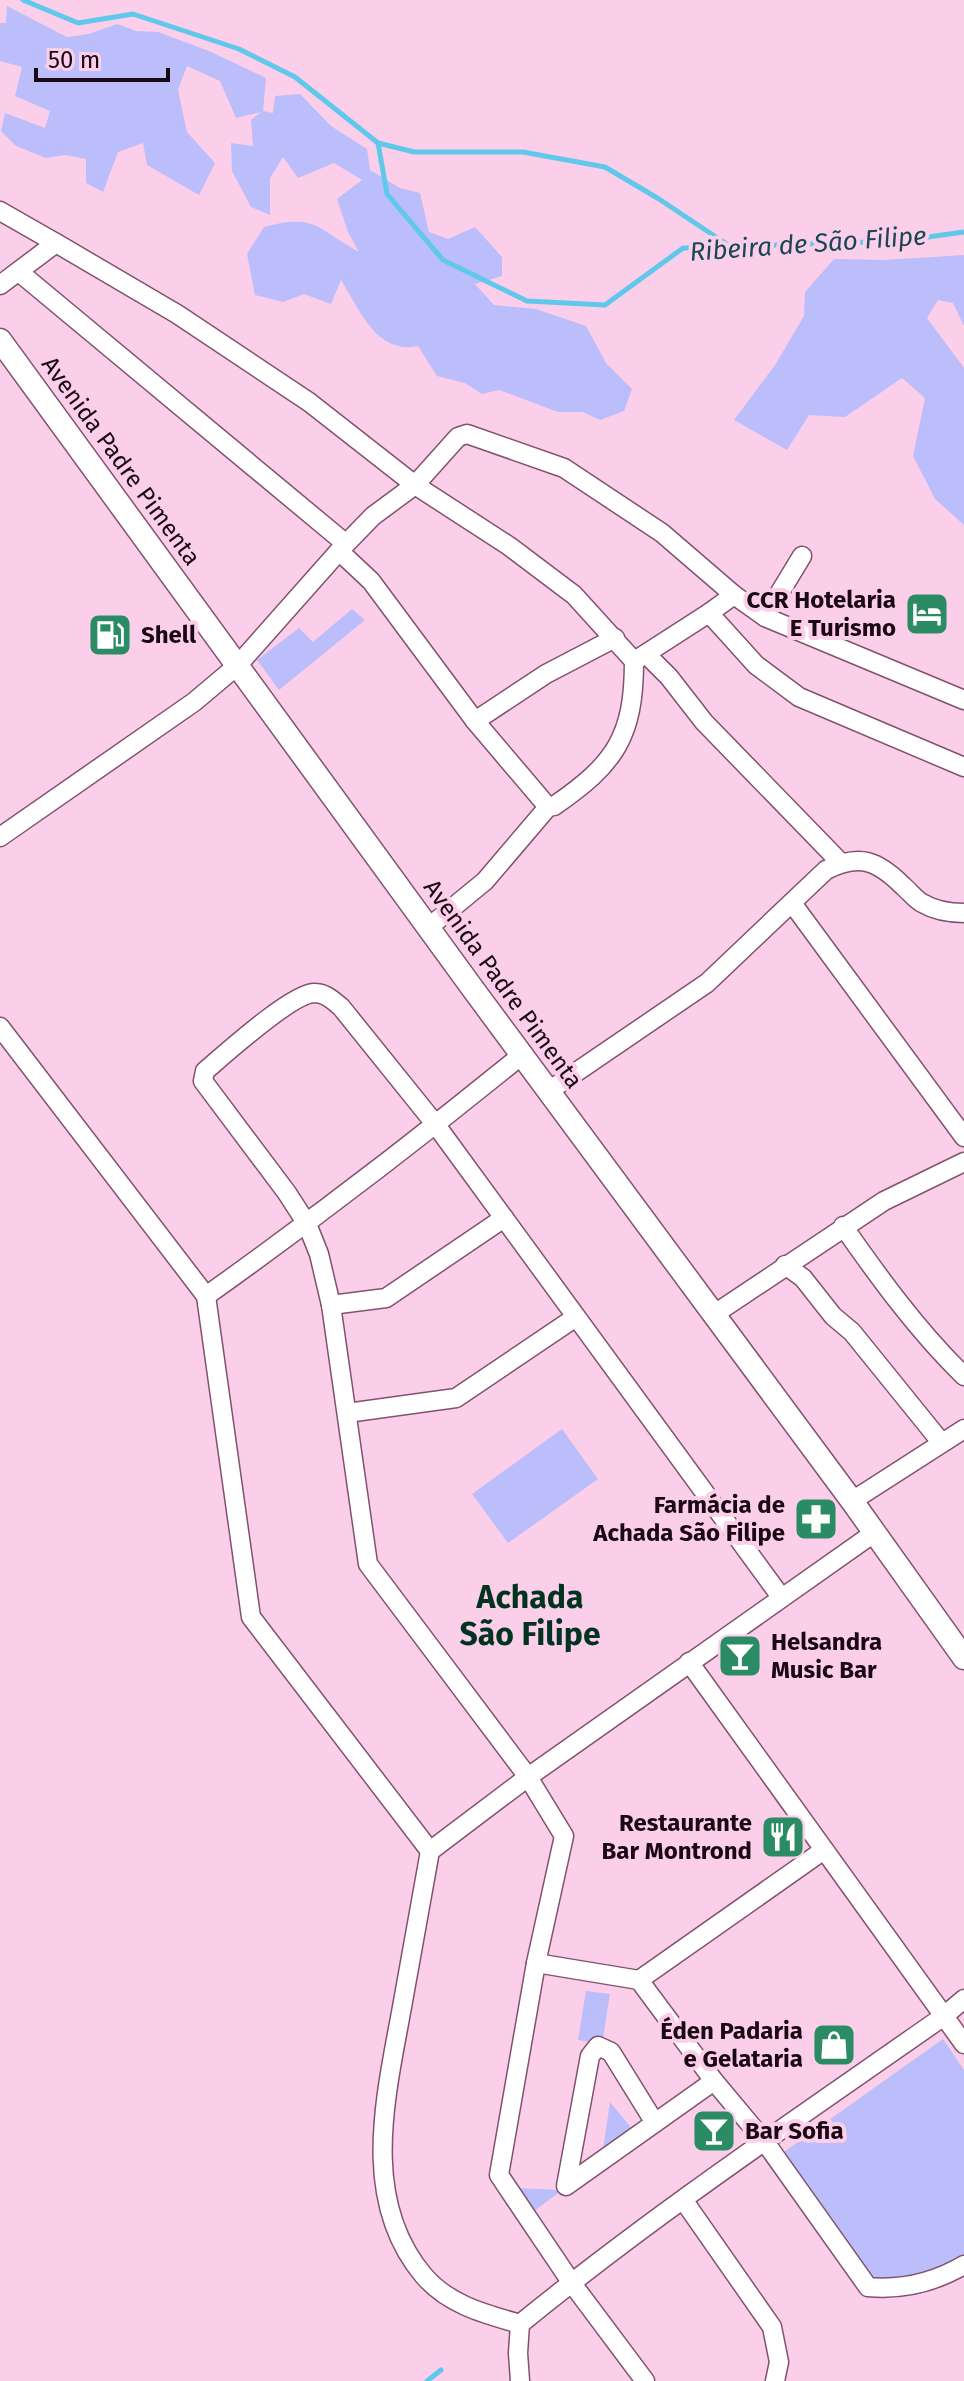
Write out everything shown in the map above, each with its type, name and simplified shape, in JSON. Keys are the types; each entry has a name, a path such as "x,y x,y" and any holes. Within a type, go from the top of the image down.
{"main road":[{"name":"Avenida Padre Pimenta","path":"0,340 964,1658"}],"street":[{"path":"0,211 177,314 309,402 415,485 509,546 574,595 615,638 669,677 704,722 841,863"},
{"path":"0,285 56,243"},
{"path":"19,272 342,547 475,721 548,807"},
{"path":"0,837 194,702 238,665 342,547 373,516 415,485 458,437 467,434 564,468 662,533 734,595 765,617 964,700"},
{"path":"765,617 802,556"},
{"path":"429,927 485,881 548,807 589,782 620,741 631,711 640,658 734,595"},
{"path":"709,613 756,665 799,697 964,767"},
{"path":"475,721 546,674 615,638"},
{"path":"550,1090 707,983 826,870 841,863 858,860 883,866 921,903 952,913 964,913"},
{"path":"792,903 964,1137"},
{"path":"645,2381 571,2282 499,2175 536,1963 564,1836 528,1777 368,1564 331,1305 319,1254 307,1224 287,1193 203,1081 205,1071 263,1023 310,993 324,994 341,1007 436,1125 781,1597"},
{"path":"0,1027 206,1296 251,1617 430,1851"},
{"path":"206,1296 307,1224 523,1054"},
{"path":"713,1315 884,1201 964,1162"},
{"path":"331,1305 386,1298 504,1218"},
{"path":"843,1226 892,1294 964,1376"},
{"path":"785,1265 803,1278 833,1316 852,1332 941,1442"},
{"path":"347,1413 456,1398 576,1317"},
{"path":"852,1501 964,1429"},
{"path":"520,2324 466,2309 425,2278 396,2234 384,2184 382,2119 430,1851 528,1777 874,1533"},
{"path":"689,1662 964,2044"},
{"path":"639,1980 824,1850"},
{"path":"536,1963 639,1980 714,2081 765,2142 868,2287 887,2289 941,2278 964,2265"},
{"path":"520,2381 520,2324 571,2282 964,1999"},
{"path":"655,2123 611,2052 598,2046 590,2056 566,2186 655,2123 714,2081"},
{"path":"684,2201 772,2327 779,2362 775,2381"}],"shaded area":[{"path":"7,6 67,37 89,34 117,24 136,31 158,32 209,51 266,78 263,111 273,113 275,96 300,94 331,126 367,149 370,170 400,188 420,193 429,232 448,239 475,227 502,257 502,276 475,284 494,305 536,309 586,326 606,363 632,389 624,411 600,420 583,412 558,412 499,390 482,394 465,383 437,376 418,346 403,347 391,343 370,327 341,280 331,304 304,294 283,302 255,295 247,254 264,227 306,223 324,230 359,252 348,232 337,199 362,180 334,163 298,178 283,157 270,178 270,215 251,207 232,171 231,143 253,146 251,120 261,112 236,118 220,81 187,66 178,90 187,132 215,163 199,195 147,165 143,143 118,152 103,192 86,183 86,159 65,155 46,158 16,146 1,131 5,113 45,128 50,111 15,96 22,67 0,61 0,23 6,23"},
{"path":"964,255 964,326 953,303 938,300 927,318 964,368 964,525 935,499 913,456 925,398 902,378 845,417 809,415 787,450 734,420 775,365 804,316 805,292 834,259 884,260"},
{"path":"352,609 365,620 279,690 257,660 299,628 313,642"},
{"path":"562,1429 598,1479 508,1543 472,1494"},
{"path":"586,1991 610,1994 603,2038 594,2043 578,2040"},
{"path":"943,2039 964,2070 964,2257 937,2273 869,2283 781,2154"},
{"path":"610,2102 633,2130 603,2150"},
{"path":"516,2188 562,2190 533,2212"}],"waterway":[{"name":"Ribeira de São Filipe","path":"23,0 78,23 133,14 239,49 295,77 378,143 387,194 443,260 527,301 605,305 683,248 899,241 964,232"},
{"path":"378,143 414,152 523,152 605,167 731,247"},
{"path":"427,2381 441,2370"}],"place":[{"name":"CCR Hotelaria E Turismo","path":"927,614"},
{"name":"Shell","path":"110,635"},
{"name":"Farmácia de Achada São Filipe","path":"816,1519"},
{"name":"Helsandra Music Bar","path":"740,1656"},
{"name":"Restaurante Bar Montrond","path":"783,1837"},
{"name":"Éden Padaria e Gelataria","path":"834,2045"},
{"name":"Bar Sofia","path":"714,2131"}],"district":[{"name":"Achada São Filipe","path":"530,1616"}]}
